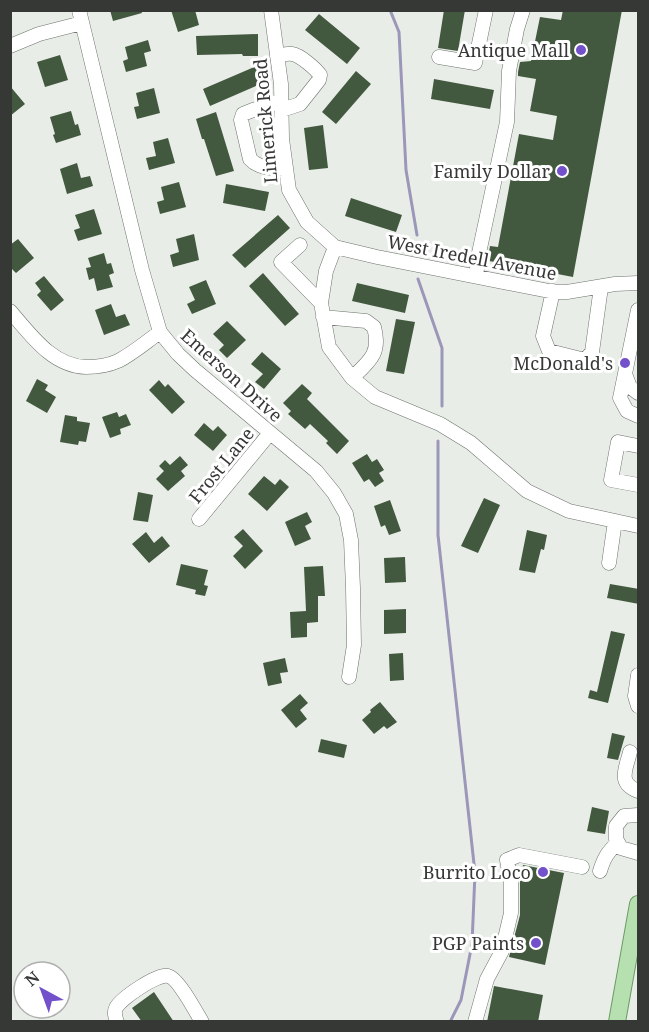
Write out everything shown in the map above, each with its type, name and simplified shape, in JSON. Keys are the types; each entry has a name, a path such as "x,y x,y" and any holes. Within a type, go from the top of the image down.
{"main road":[{"path":"617,1022 634,957 639,904"}],"street":[{"name":"Limerick Road","path":"271,10 281,84 282,139 290,190 307,222 335,247"},
{"path":"440,57 476,63 486,10"},
{"path":"476,276 507,122 509,71 523,10"},
{"path":"10,46 80,17"},
{"name":"Emerson Drive","path":"80,17 141,270 160,332 195,370 316,471 334,493 346,514 351,540 353,588 354,645 349,676"},
{"path":"277,56 296,55 320,75 319,80 300,104 252,110 243,114 241,120 250,159 253,163 264,167 286,169"},
{"path":"300,244 281,262 321,303"},
{"path":"335,247 326,271 321,303 329,347 352,378 375,397 440,424 471,443 527,491 568,510 639,526"},
{"name":"West Iredell Avenue","path":"335,247 553,291 567,292 639,283"},
{"path":"553,291 543,336 549,351 585,360 592,352 601,287"},
{"path":"10,311 54,358 76,366 100,367 117,361 160,332"},
{"path":"638,315 629,398 639,407"},
{"path":"323,318 366,321 374,327 377,338 373,358 352,378"},
{"path":"631,385 620,398 627,411 639,416"},
{"name":"Frost Lane","path":"199,519 270,433"},
{"path":"639,447 618,442 610,480 639,484"},
{"path":"609,563 615,521"},
{"path":"639,675 635,696 639,706"},
{"path":"630,752 624,777 626,783 639,791"},
{"path":"639,815 624,816 616,826 616,839 621,849 639,853"},
{"path":"600,871 603,858 618,843"},
{"path":"475,1022 488,979 502,951 511,913 511,883 507,860 519,855 582,867"},
{"path":"117,1022 114,1016 116,1007 122,1000 159,976 168,976 175,980 202,1022"}],"building":[{"path":"110,10 141,10 142,13 113,21"},
{"path":"171,10 195,10 199,25 178,32"},
{"path":"444,10 465,10 458,51 438,48"},
{"path":"563,10 622,10 573,277 489,261 488,257 490,246 498,247 519,134 553,140 557,116 530,111 536,79 518,76 518,72 520,62 531,61 540,17 561,20"},
{"path":"319,14 360,48 347,64 305,30"},
{"path":"258,34 258,56 197,55 196,36"},
{"path":"148,40 151,51 144,53 147,66 126,72 123,61 128,59 125,47"},
{"path":"60,55 68,80 45,87 37,62"},
{"path":"259,65 265,82 210,106 203,89"},
{"path":"356,71 371,84 336,124 322,112"},
{"path":"434,79 494,90 490,109 431,99"},
{"path":"10,86 25,104 10,116"},
{"path":"154,88 160,113 137,119 134,107 139,106 136,93"},
{"path":"71,111 81,135 56,143 50,117"},
{"path":"216,112 234,171 216,176 196,119"},
{"path":"323,125 328,168 309,170 304,128"},
{"path":"168,138 175,163 149,170 146,158 156,156 153,142"},
{"path":"77,163 81,178 90,176 93,186 67,194 60,169"},
{"path":"179,182 186,207 160,214 157,202 164,200 161,187"},
{"path":"226,184 269,192 265,211 223,203"},
{"path":"351,198 402,215 396,232 345,216"},
{"path":"94,209 102,234 78,241 74,230 80,228 75,215"},
{"path":"278,215 290,228 245,268 232,255"},
{"path":"194,234 199,260 173,267 170,255 179,252 176,239"},
{"path":"18,239 34,258 16,273 10,267 10,245"},
{"path":"104,253 107,264 111,263 114,273 109,275 113,287 97,291 94,278 89,280 86,268 91,267 88,258"},
{"path":"263,273 299,314 285,326 249,286"},
{"path":"44,276 64,300 51,311 37,295 41,291 35,283"},
{"path":"206,280 216,304 192,314 187,304 195,300 189,287"},
{"path":"357,283 409,295 405,313 352,301"},
{"path":"111,304 116,317 125,314 130,325 104,335 95,310"},
{"path":"396,319 415,322 404,374 386,371"},
{"path":"227,321 246,340 227,358 219,350 224,345 213,334"},
{"path":"262,352 281,369 264,389 255,382 263,374 251,364"},
{"path":"37,379 48,385 45,390 56,397 47,413 26,401"},
{"path":"159,380 165,387 168,384 185,402 172,414 149,390"},
{"path":"302,384 312,393 307,399 349,441 337,454 326,443 328,441 310,424 305,429 288,414 291,411 283,403"},
{"path":"117,412 119,417 126,414 131,425 120,429 121,434 110,438 102,417"},
{"path":"65,415 77,417 77,421 90,423 86,442 79,441 78,445 60,442"},
{"path":"204,423 213,431 218,426 227,435 213,451 194,435"},
{"path":"367,454 372,462 377,459 384,470 379,473 384,481 375,487 369,479 364,482 352,463"},
{"path":"180,456 188,465 181,471 185,476 168,491 156,479 164,471 159,466 165,460 170,465"},
{"path":"264,476 275,485 280,479 289,487 267,511 248,494"},
{"path":"138,492 153,495 148,522 133,520"},
{"path":"484,498 500,505 478,553 461,546"},
{"path":"390,500 401,531 389,535 385,525 381,527 374,506"},
{"path":"307,512 312,522 305,526 311,539 295,546 285,522"},
{"path":"243,529 263,551 245,569 233,556 243,546 234,537"},
{"path":"527,530 547,535 535,573 519,570"},
{"path":"146,532 154,543 162,536 170,546 149,563 132,544"},
{"path":"405,557 406,582 385,583 384,558"},
{"path":"181,564 208,570 204,585 208,586 205,596 195,594 196,590 176,585"},
{"path":"323,566 325,596 318,596 318,622 307,623 307,637 291,638 290,612 306,611 304,567"},
{"path":"610,584 639,589 639,604 607,598"},
{"path":"406,609 406,633 384,634 384,610"},
{"path":"611,631 625,634 608,703 588,698 590,690 597,692"},
{"path":"403,653 404,680 390,681 389,654"},
{"path":"285,658 288,672 280,673 282,683 268,686 263,663"},
{"path":"300,694 308,703 300,710 307,719 296,728 281,710"},
{"path":"380,702 397,722 387,729 384,726 374,734 362,720"},
{"path":"612,733 625,736 618,760 607,758"},
{"path":"321,739 347,745 344,758 318,752"},
{"path":"592,807 609,811 605,834 587,831"},
{"path":"523,865 564,873 545,965 509,957 520,915 520,881"},
{"path":"494,986 543,995 538,1022 487,1022"},
{"path":"154,992 174,1022 142,1022 132,1008"}],"waterway":[{"path":"390,10 399,32 406,170 417,235"},
{"path":"418,279 442,348 442,406"},
{"path":"438,441 438,535 475,873 472,944 461,1000 450,1022"}],"place":[{"name":"Antique Mall","path":"581,50"},
{"name":"Family Dollar","path":"562,171"},
{"name":"McDonald's","path":"625,363"},
{"name":"Burrito Loco","path":"543,872"},
{"name":"PGP Paints","path":"536,943"}]}
